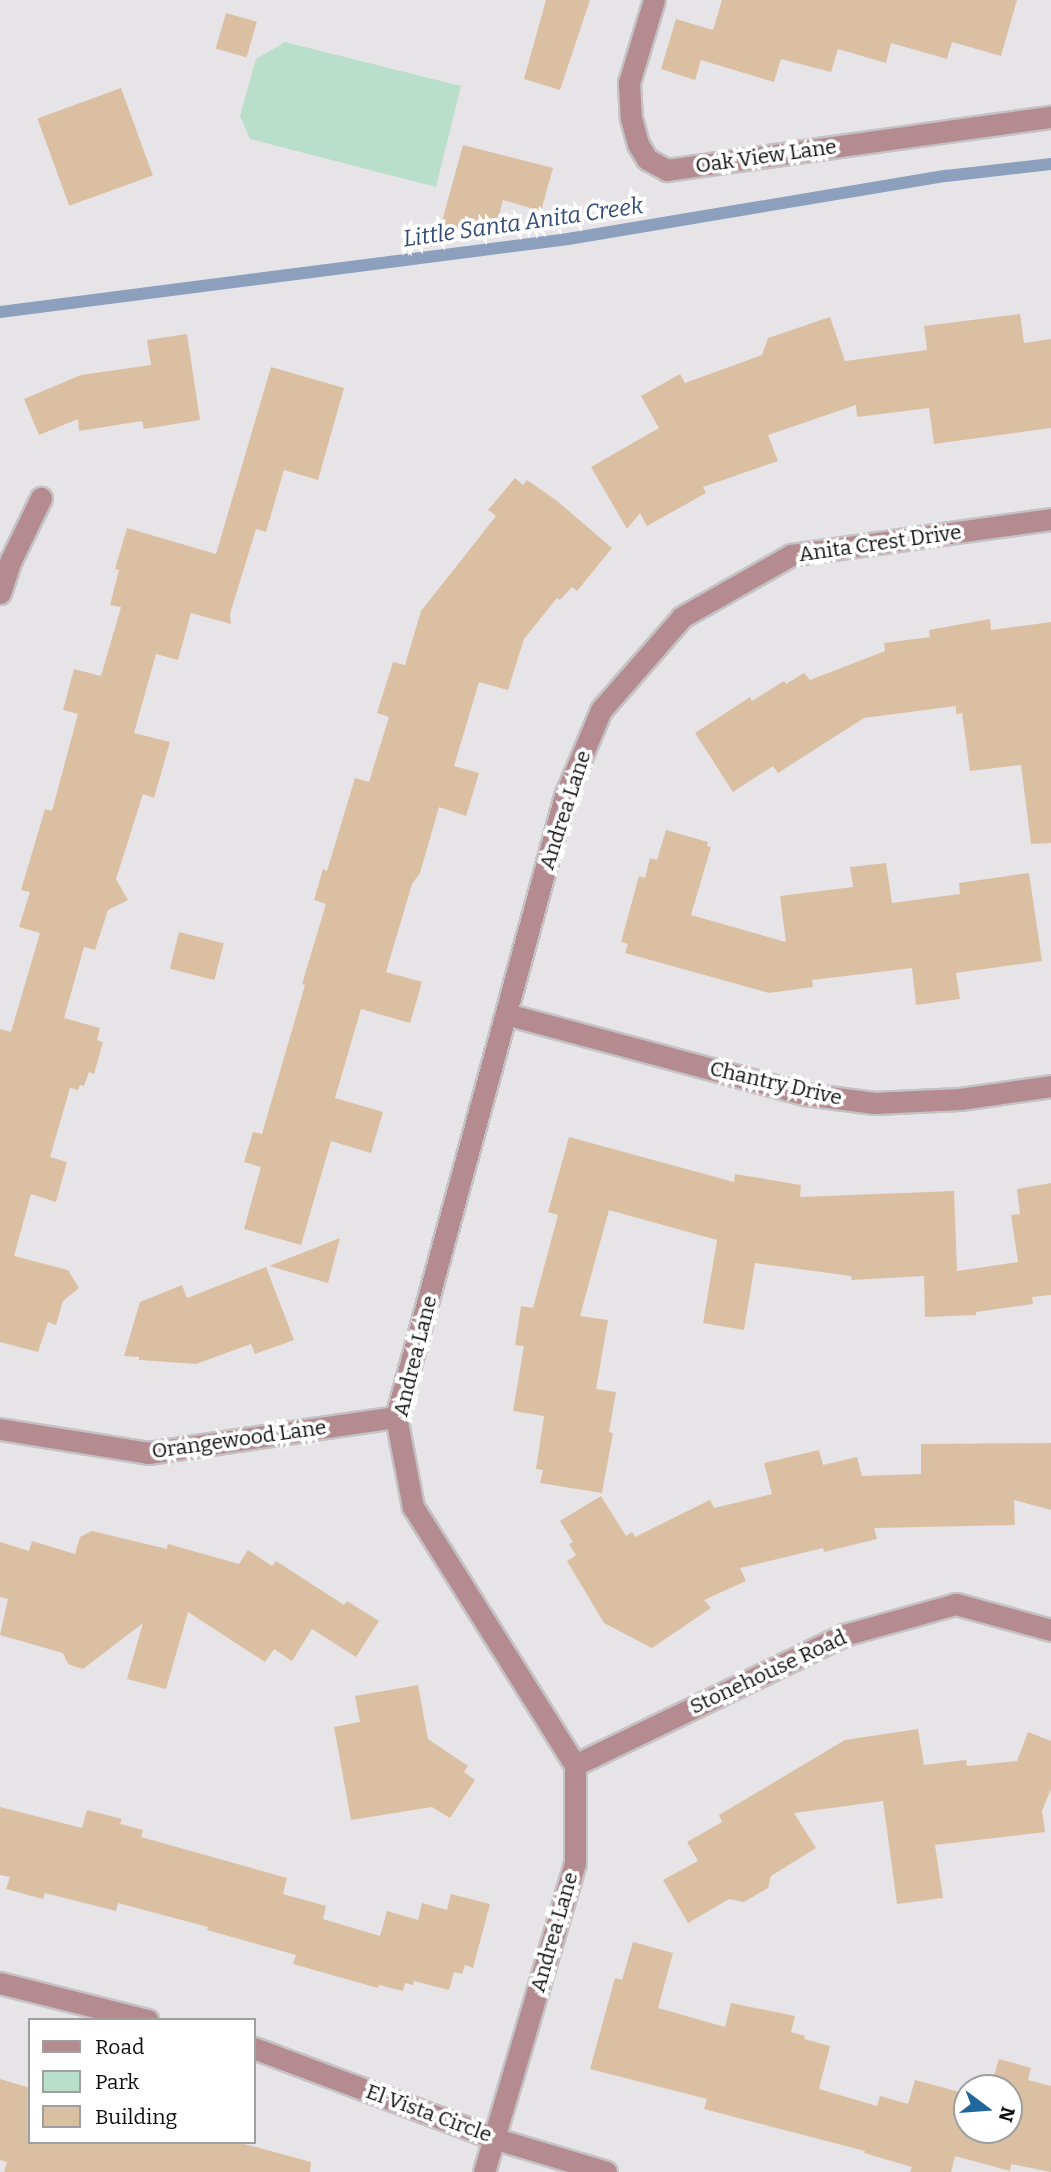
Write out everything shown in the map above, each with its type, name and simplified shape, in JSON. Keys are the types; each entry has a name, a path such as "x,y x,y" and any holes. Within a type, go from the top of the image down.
{"street":[{"name":"Oak View Lane","path":"654,0 629,83 631,118 638,144 647,159 667,170 1051,117"},
{"path":"0,593 11,559 41,498"},
{"name":"Anita Crest Drive","path":"682,617 791,555 1051,519"},
{"name":"Andrea Lane","path":"484,2172 575,1863 575,1765 413,1507 396,1417 565,796 601,710 682,617"},
{"name":"Chantry Drive","path":"506,1014 805,1094 874,1103 960,1099 1051,1086"},
{"name":"Orangewood Lane","path":"0,1429 148,1453 396,1417"},
{"name":"Stonehouse Road","path":"575,1765 844,1635 956,1604 1051,1630"},
{"path":"0,1983 139,2018"},
{"name":"El Vista Circle","path":"256,2049 493,2138 606,2172"}],"green space":[{"path":"285,42 461,86 436,187 250,139 240,116 256,59"}],"building":[{"path":"546,0 590,0 560,90 524,79"},
{"path":"722,0 1017,0 1001,56 952,42 947,59 891,43 886,63 838,49 831,72 781,59 774,82 701,60 695,80 661,69 676,19 713,30"},
{"path":"226,13 257,22 247,57 216,49"},
{"path":"121,88 153,175 69,206 37,118"},
{"path":"463,145 553,168 541,211 503,200 497,223 439,232"},
{"path":"1020,314 1024,343 1051,339 1051,428 934,444 929,408 857,417 856,405 768,435 778,461 703,487 706,493 647,526 640,513 627,529 591,467 659,428 641,396 680,374 685,383 762,355 768,338 830,317 845,361 927,350 924,326"},
{"path":"187,334 200,420 144,429 142,421 79,431 78,419 39,435 24,399 81,375 151,365 147,340"},
{"path":"271,367 344,388 318,480 284,470 266,532 256,529 230,614 231,624 191,613 178,660 156,654 134,733 170,742 154,798 143,794 116,879 128,900 108,910 95,950 84,947 64,1018 100,1028 97,1040 103,1042 94,1074 89,1072 84,1086 80,1085 78,1090 70,1088 50,1157 67,1162 56,1202 31,1194 14,1256 68,1270 79,1288 63,1301 56,1325 48,1322 38,1352 0,1342 0,1029 11,1032 40,933 19,927 30,892 21,890 45,809 52,811 78,714 63,710 74,669 101,676 121,607 110,605 119,570 115,569 127,528 216,554"},
{"path":"515,478 523,485 527,480 556,500 612,548 577,591 572,587 560,600 557,598 524,639 508,690 479,682 454,766 479,773 466,816 439,807 420,873 412,884 386,972 422,982 410,1023 361,1009 335,1098 383,1112 371,1153 331,1141 301,1245 244,1229 261,1167 244,1162 253,1132 262,1134 305,985 302,984 326,904 314,900 323,869 327,871 355,778 369,782 389,717 377,713 393,662 405,665 421,611 496,516 488,510"},
{"path":"990,619 991,630 1051,622 1051,843 1031,844 1021,765 970,771 962,713 956,714 956,706 864,718 778,773 773,766 733,792 695,733 750,697 752,701 784,681 786,684 804,673 810,680 885,651 884,643 930,637 929,630"},
{"path":"666,830 708,842 707,846 711,847 691,915 786,942 780,896 853,887 850,867 886,863 892,903 960,894 959,883 1029,873 1042,961 956,973 960,999 916,1005 912,968 812,980 813,987 769,993 625,953 628,944 621,942 639,876 645,878 650,858 657,860"},
{"path":"179,932 224,943 214,980 170,969"},
{"path":"569,1137 734,1182 735,1174 801,1185 800,1197 954,1191 957,1271 1018,1262 1011,1215 1020,1214 1017,1189 1051,1183 1051,1295 1032,1297 1033,1304 976,1312 976,1315 925,1317 924,1276 852,1280 851,1276 755,1263 744,1330 703,1323 717,1240 609,1210 580,1316 608,1320 596,1389 616,1392 609,1432 613,1433 602,1493 540,1483 543,1470 536,1469 544,1416 513,1411 524,1346 515,1345 521,1306 533,1308 558,1215 548,1212"},
{"path":"340,1238 328,1283 269,1266"},
{"path":"266,1267 294,1340 255,1354 251,1344 196,1364 139,1360 139,1357 124,1356 140,1302 182,1285 187,1298"},
{"path":"1051,1443 1051,1510 1014,1500 1015,1525 874,1528 877,1539 824,1552 823,1548 740,1568 746,1581 704,1600 711,1608 652,1648 604,1623 567,1561 576,1555 569,1544 573,1542 560,1521 601,1496 626,1536 632,1532 635,1537 710,1500 714,1508 772,1494 764,1463 819,1450 823,1465 857,1457 862,1476 921,1474 921,1444"},
{"path":"92,1531 167,1549 168,1544 239,1564 248,1550 272,1566 276,1561 344,1605 347,1601 379,1621 356,1657 312,1629 292,1661 274,1649 265,1662 188,1612 166,1689 127,1679 143,1623 83,1669 68,1664 63,1653 0,1635 8,1599 0,1597 0,1542 29,1551 32,1541 75,1554 80,1537"},
{"path":"418,1685 428,1739 468,1766 464,1772 475,1780 450,1818 432,1807 351,1820 334,1727 360,1722 355,1696"},
{"path":"918,1729 924,1765 966,1760 967,1766 1017,1761 1028,1732 1051,1741 1051,1789 1042,1811 1045,1832 935,1845 943,1898 897,1904 883,1801 794,1813 816,1848 771,1876 768,1888 744,1902 729,1899 688,1923 663,1880 698,1861 687,1842 722,1822 719,1815 845,1740"},
{"path":"0,1807 82,1828 87,1810 122,1819 120,1824 143,1830 141,1837 287,1878 283,1894 326,1906 323,1919 380,1936 387,1911 418,1920 422,1903 447,1910 451,1894 490,1904 473,1968 465,1965 462,1974 454,1972 449,1990 414,1981 413,1985 405,1983 403,1991 379,1985 378,1988 293,1964 296,1955 207,1930 208,1927 118,1903 116,1911 45,1893 43,1899 6,1889 10,1877 0,1875"},
{"path":"633,1942 673,1953 658,2008 725,2027 731,2003 795,2016 791,2032 805,2036 804,2039 830,2046 819,2089 877,2106 880,2096 908,2104 915,2080 953,2090 953,2144 1023,2144 1023,2074 994,2074 999,2059 1031,2068 1028,2080 1051,2086 1051,2172 1011,2164 1010,2171 955,2156 951,2172 910,2172 912,2167 864,2153 865,2151 704,2109 707,2099 590,2069 615,1978 622,1980"},
{"path":"0,2079 28,2087 28,2144 244,2144 311,2162 310,2172 4,2172 7,2162 0,2160"}],"waterway":[{"name":"Little Santa Anita Creek","path":"0,312 568,239 946,176 1051,164"}]}
